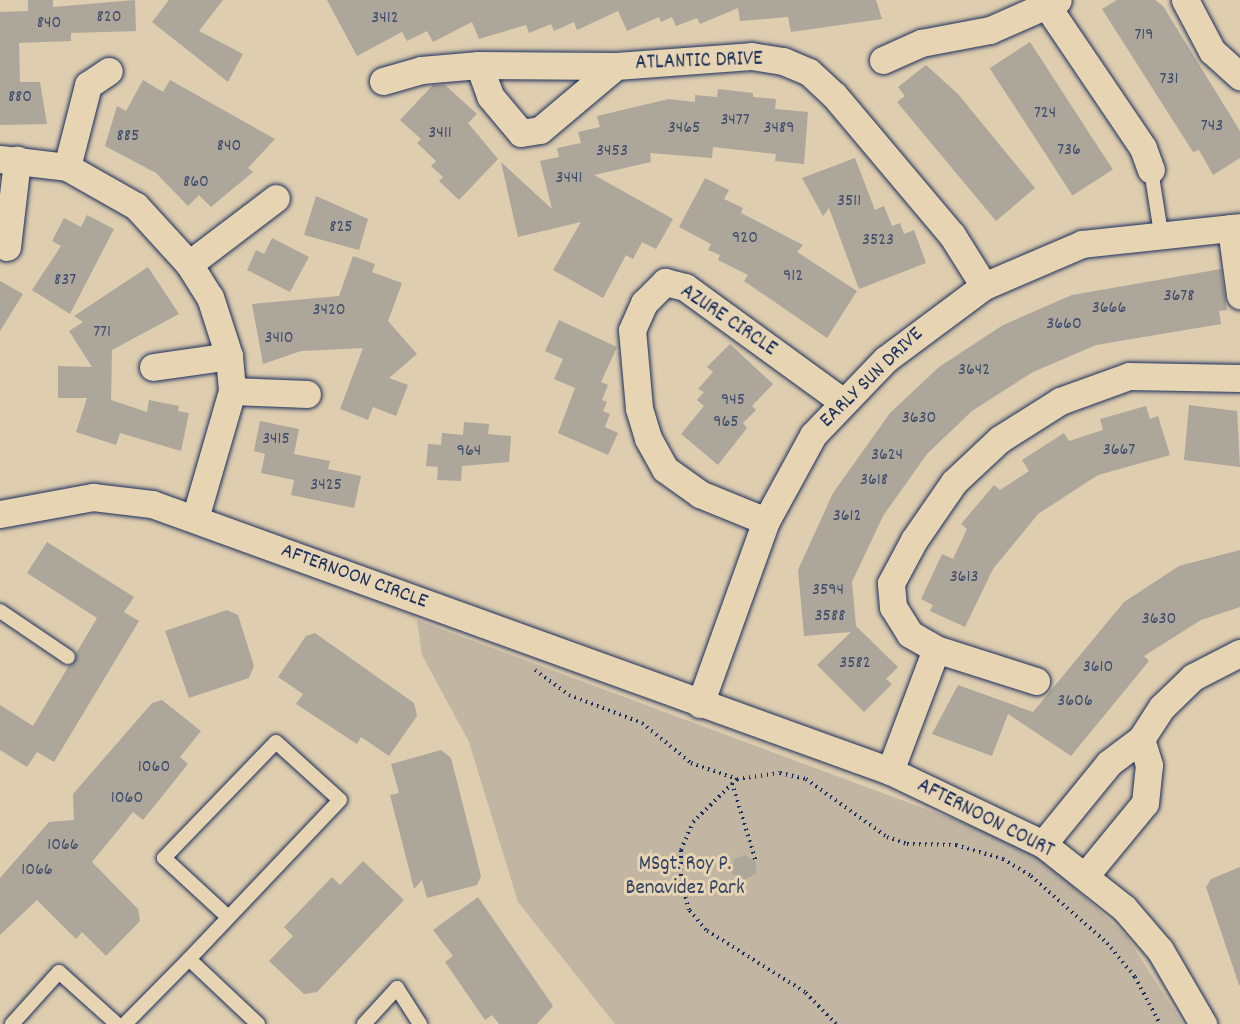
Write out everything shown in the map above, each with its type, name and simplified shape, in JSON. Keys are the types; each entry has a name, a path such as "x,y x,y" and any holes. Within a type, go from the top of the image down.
{"street":[{"path":"1185,0 1212,51 1240,76"},
{"path":"883,60 921,43 990,30 1052,3 1143,148 1151,170"},
{"name":"ATLANTIC DRIVE","path":"383,81 421,70 479,65 616,66 751,56 809,72 952,235 984,286"},
{"path":"479,65 490,96 521,133 540,130 616,66"},
{"path":"67,167 88,85 109,71"},
{"path":"7,247 9,160 67,167 136,206 189,264 210,297 229,356 232,391 195,518"},
{"path":"189,264 276,198"},
{"path":"1235,227 1240,295"},
{"name":"EARLY SUN DRIVE","path":"700,704 766,521 813,435 843,402 919,332 984,286 1082,244 1161,232 1235,227"},
{"name":"AZURE CIRCLE","path":"766,521 700,494 665,469 648,438 639,408 632,330 644,303 665,282 685,287 843,402"},
{"path":"153,367 229,356"},
{"path":"1035,681 936,649 904,625 892,607 891,583 954,482 1000,439 1059,401 1129,376 1240,378"},
{"path":"232,391 307,394"},
{"name":"AFTERNOON CIRCLE","path":"0,514 93,497 152,504 700,704"},
{"path":"890,771 936,649"},
{"path":"1043,844 1109,763 1141,739 1162,707 1192,677 1240,653"},
{"name":"AFTERNOON COURT","path":"700,704 890,771 1043,844 1124,908 1160,950 1203,1024"},
{"path":"1085,876 1145,803 1149,765 1141,739"}],"lane":[{"path":"1151,170 1161,232"},
{"path":"0,611 68,657"},
{"path":"125,1024 189,958 340,800 276,742 164,858 228,917"},
{"path":"189,958 258,1024"},
{"path":"12,1024 59,972 117,1024"},
{"path":"364,1024 397,988 420,1024"}],"path":[{"path":"528,662 548,684 642,723 691,763 737,779 780,773 806,779 887,837 907,844 956,845 1003,859 1031,876 1107,943 1135,977 1160,1024"},
{"path":"737,779 693,822 681,850 681,882 690,910 713,936 805,992 836,1024"},
{"path":"732,783 756,862"}],"green space":[{"name":"MSgt. Roy P. Benavidez Park","path":"417,620 1009,840 1053,867 1127,937 1183,1024 615,1024 518,902 469,742 422,655"}],"building":[{"path":"28,0 53,0 53,7 135,0 136,31 71,33 71,41 19,43 20,82 40,82 47,124 0,125 0,12 28,11"},
{"path":"169,0 223,0 199,31 243,54 228,82 152,22"},
{"path":"327,0 876,0 882,19 791,32 788,17 740,21 738,8 700,24 697,18 676,26 672,17 661,22 659,17 627,31 618,11 577,30 574,22 554,31 551,24 529,33 526,25 479,39 472,22 433,42 427,31 407,41 402,32 357,56"},
{"path":"1117,0 1155,0 1163,6 1240,131 1240,158 1213,175 1199,150 1193,152 1102,9"},
{"path":"1030,42 1113,169 1073,196 990,68"},
{"path":"926,65 958,94 1035,188 996,221 897,102 905,96 898,87"},
{"path":"143,80 163,92 170,80 275,139 248,168 253,172 211,207 199,195 188,206 156,173 105,146 117,106 126,111"},
{"path":"433,85 445,85 477,114 468,123 498,159 459,200 439,181 443,177 431,166 436,161 417,143 421,139 400,120"},
{"path":"718,89 753,93 753,97 776,99 775,109 808,112 804,164 775,161 776,154 713,147 712,158 650,153 651,162 594,175 673,219 656,249 642,242 633,259 626,255 603,298 553,270 581,222 518,237 501,162 552,209 540,161 559,157 557,148 581,143 578,132 600,127 597,116 669,99 695,102 695,95 717,97"},
{"path":"855,158 875,210 884,206 892,226 900,223 904,234 914,230 926,263 859,289 829,208 823,216 802,178"},
{"path":"705,178 729,190 724,199 743,208 741,213 803,245 797,252 857,291 827,338 744,281 748,275 718,260 720,255 708,250 711,244 679,227"},
{"path":"316,196 368,219 359,250 304,235"},
{"path":"87,215 114,229 70,314 32,290 61,246 52,241 64,218 81,227"},
{"path":"272,238 309,257 290,292 247,270 256,250 264,254"},
{"path":"353,256 375,264 372,272 402,283 388,321 417,354 389,378 408,385 396,416 373,407 368,420 340,409 363,348 301,351 263,364 252,304 339,296"},
{"path":"148,267 179,314 112,350 111,400 147,412 149,400 179,406 178,411 189,413 181,451 120,433 116,445 76,432 87,398 58,398 58,366 92,367 69,331 83,322 74,316"},
{"path":"1221,269 1227,310 1219,311 1221,324 1096,345 1033,372 972,411 927,454 883,516 852,582 856,626 898,667 886,679 892,684 864,712 817,665 851,632 804,636 798,570 833,493 890,413 939,367 1003,325 1072,295"},
{"path":"0,281 23,294 0,331"},
{"path":"559,320 617,347 601,382 608,385 602,400 607,402 603,411 610,414 605,427 618,433 608,455 558,433 575,388 554,379 563,359 545,351"},
{"path":"730,344 773,384 752,406 756,410 743,423 747,428 718,465 681,434 704,406 697,400 704,392 698,389 713,372 707,367"},
{"path":"1189,405 1237,411 1240,467 1184,460"},
{"path":"1146,406 1150,419 1158,416 1170,455 1098,475 1038,514 993,569 965,627 930,611 933,605 921,599 942,554 953,559 967,529 961,524 994,485 1000,490 1029,471 1022,460 1064,433 1069,441 1103,430 1100,419"},
{"path":"260,421 299,429 294,454 330,461 328,469 361,476 354,508 291,495 294,480 261,473 265,454 254,451"},
{"path":"464,422 489,424 488,434 511,436 509,462 462,466 461,481 437,480 438,467 426,466 428,444 441,445 442,433 463,435"},
{"path":"47,542 134,597 124,612 139,621 54,762 37,752 27,767 0,750 0,705 33,726 97,618 27,573"},
{"path":"1240,550 1240,607 1201,620 1144,656 1149,661 1071,756 1008,714 992,756 932,734 958,685 1033,712 1124,602 1179,566"},
{"path":"227,610 238,615 254,666 249,678 189,698 165,631"},
{"path":"315,633 414,703 417,716 389,756 361,737 357,744 296,704 303,694 278,677 306,636"},
{"path":"162,700 201,731 180,757 188,764 143,820 133,812 92,862 138,909 140,921 106,956 82,932 76,939 37,900 0,935 0,878 49,822 74,820 73,794 152,703"},
{"path":"441,750 451,758 481,876 477,885 427,898 422,880 414,889 390,795 399,793 391,764"},
{"path":"745,855 756,862 756,874 744,880 732,874 734,859"},
{"path":"363,861 404,900 317,992 304,994 269,961 293,936 284,927 332,877 340,885"},
{"path":"1240,867 1239,985 1206,887 1211,879"},
{"path":"478,897 553,1006 537,1024 499,1024 492,1015 485,1020 445,962 453,956 433,930"}]}
